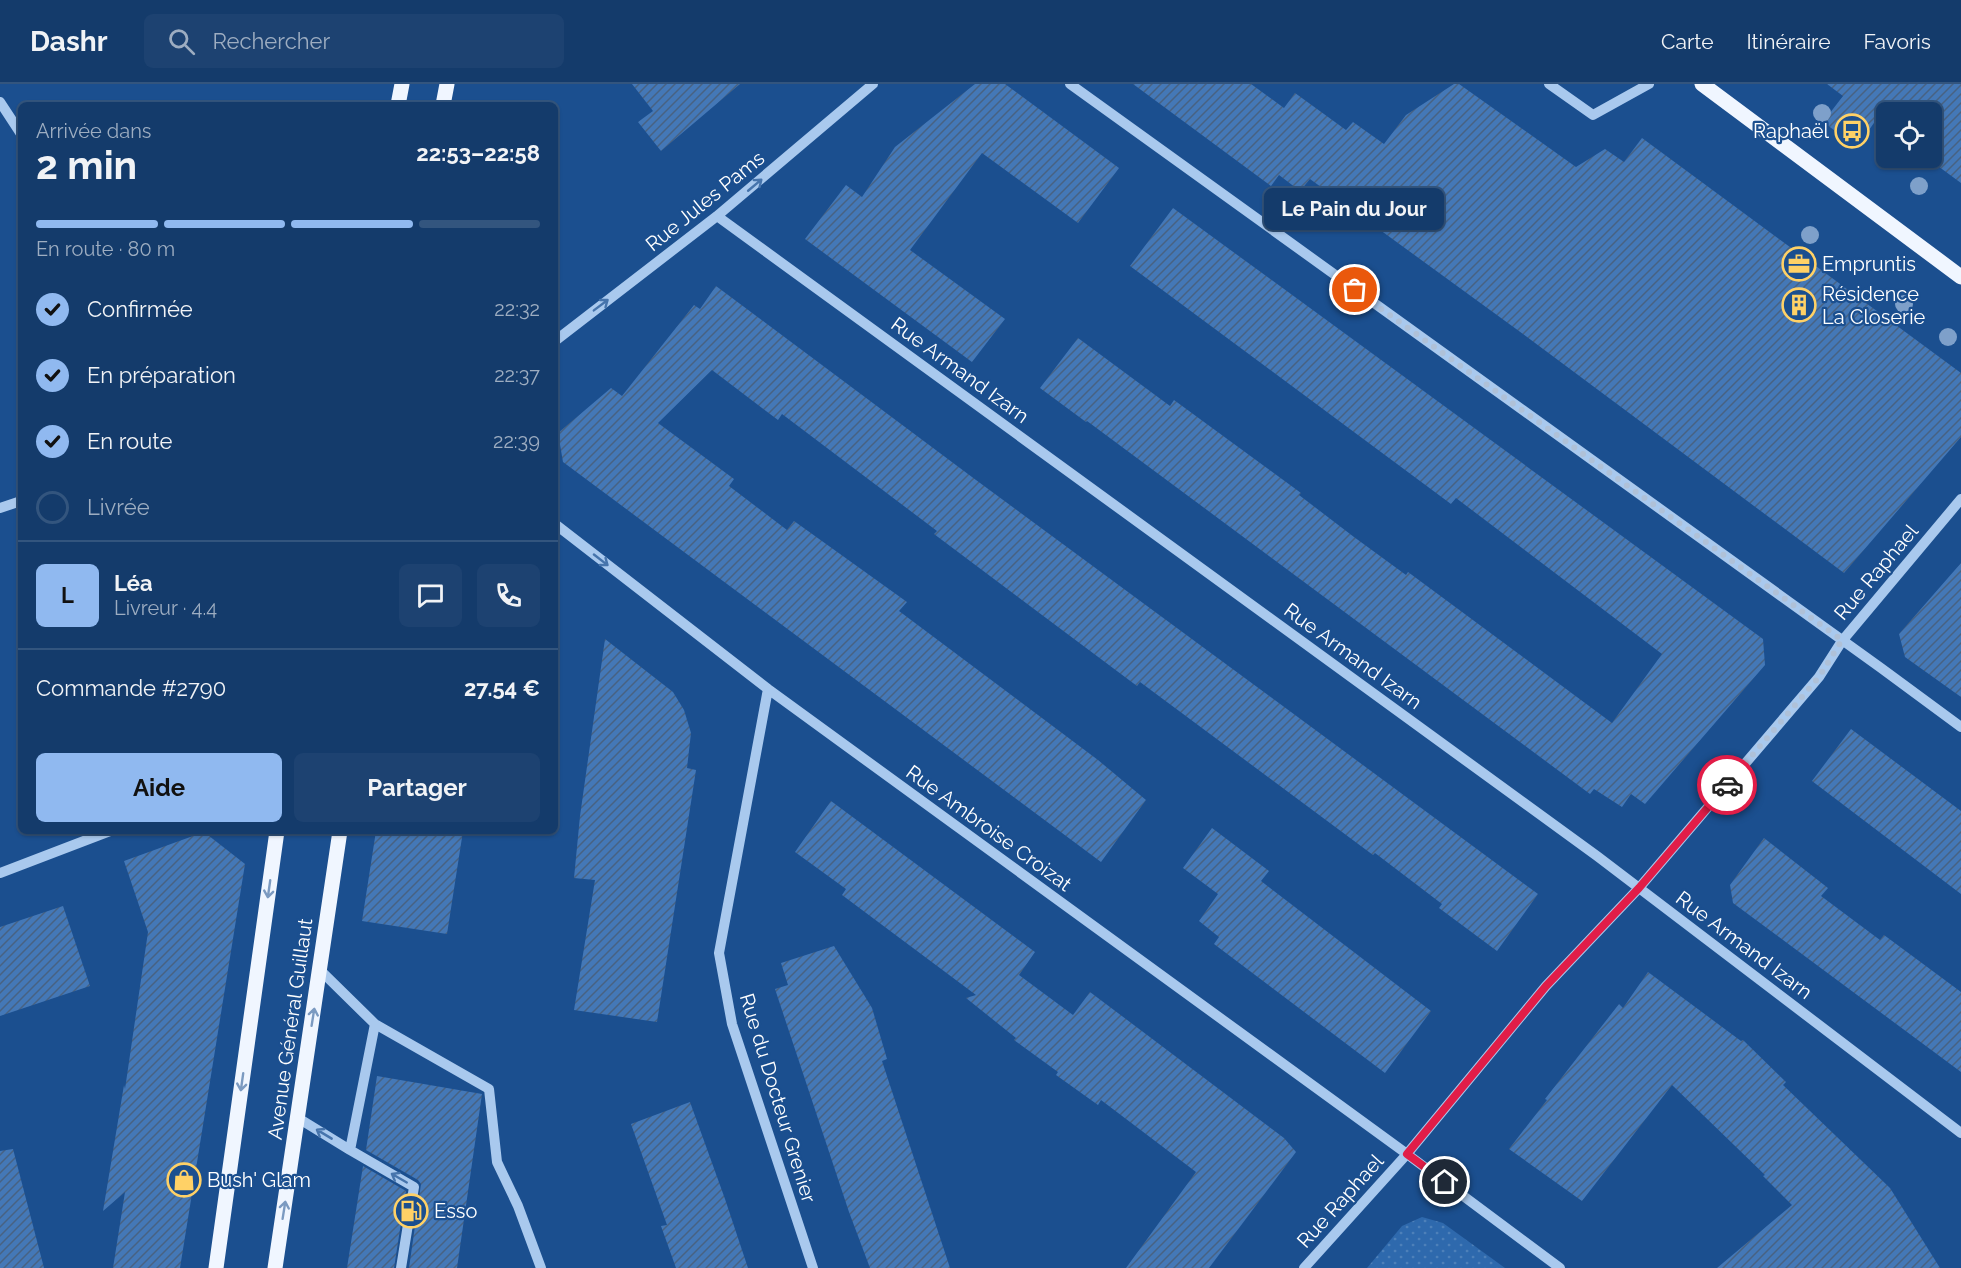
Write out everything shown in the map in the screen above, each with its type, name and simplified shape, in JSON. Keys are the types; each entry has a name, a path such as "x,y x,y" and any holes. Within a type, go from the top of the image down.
{"main road":[{"path":"399,102 402,84"},
{"path":"444,102 447,84"},
{"path":"1702,84 1961,277"},
{"name":"Avenue Général Guillaut","path":"216,1268 277,834"},
{"name":"Avenue Général Guillaut","path":"275,1268 340,834"}],"street":[{"name":"Rue Jules Pams","path":"558,339 717,216 873,84"},
{"path":"1070,84 1961,727"},
{"path":"1549,84 1593,116 1649,84"},
{"path":"0,102 18,129"},
{"name":"Rue Armand Izarn","path":"717,216 1639,888 1961,1133"},
{"name":"Rue Raphael","path":"1304,1268 1407,1154 1546,986 1639,888 1819,677 1842,640 1961,499"},
{"path":"0,508 18,502"},
{"name":"Rue Ambroise Croizat","path":"558,526 768,689 1560,1268"},
{"name":"Rue du Docteur Grenier","path":"768,689 719,953 732,1024 813,1268"},
{"path":"0,873 102,834"},
{"path":"320,970 375,1024 489,1089 497,1162 518,1206 541,1268"},
{"path":"350,1150 375,1024"},
{"path":"298,1118 414,1187 401,1268"}],"shaded area":[{"path":"1422,1217 1443,1223 1505,1268 1367,1268 1402,1226"}],"building":[{"path":"632,84 740,84 661,151 638,122 653,111"},
{"path":"975,84 1005,84 1119,168 1078,223 982,153 910,250 1005,319 972,362 805,239 846,185 862,197 895,147"},
{"path":"1133,84 1251,84 1284,108 1295,93 1346,130 1353,122 1384,144 1406,115 1454,84 1459,84 1576,167 1605,149 1624,162 1642,138 1961,373 1961,437 1844,573 1310,179 1300,191 1279,175 1271,186"},
{"path":"1827,84 1961,84 1961,183 1941,168 1942,102 1876,102 1876,120 1857,147 1823,122 1843,96"},
{"path":"1173,208 1763,639 1765,665 1645,804 1631,794 1622,807 1594,789 1590,794 1040,388 1078,338 1170,406 1174,400 1301,493 1299,495 1354,537 1406,575 1408,572 1612,723 1662,654 1456,498 1451,504 1130,266"},
{"path":"716,286 1538,894 1497,951 1439,908 1442,904 1375,853 1373,855 1140,682 1137,686 934,534 937,531 782,414 778,420 712,370 658,423 734,479 729,486 787,530 794,521 907,602 899,611 1098,760 1146,800 1101,862 563,462 558,433 611,388 622,396 694,305 700,309"},
{"path":"1961,563 1961,697 1905,657 1899,634"},
{"path":"605,639 673,692 684,710 691,733 687,768 696,770 657,1022 574,1010 595,880 574,878 580,816"},
{"path":"1851,729 1961,811 1961,894 1812,781"},
{"path":"831,801 1035,952 1019,975 1073,1015 1090,992 1284,1138 1296,1152 1209,1268 1126,1268 1196,1172 1101,1100 1098,1105 1056,1075 1058,1072 1014,1040 1016,1038 966,998 976,995 842,895 846,889 795,852"},
{"path":"1212,828 1269,871 1261,881 1431,1011 1385,1073 1214,944 1219,937 1199,921 1218,894 1183,868"},
{"path":"198,834 207,834 245,864 180,1268 113,1268 125,1192 103,1211 124,1085 125,1089 148,932 124,861"},
{"path":"376,834 463,834 447,934 362,921"},
{"path":"1764,838 1828,888 1821,896 1880,940 1884,935 1961,992 1961,1072 1733,903 1730,885"},
{"path":"63,906 90,986 0,1016 0,927"},
{"path":"834,946 872,1008 887,1059 882,1061 950,1268 870,1268 849,1212 775,989 788,985 781,963"},
{"path":"1648,972 1741,1041 1743,1040 1786,1082 1783,1085 1890,1188 1940,1268 1717,1268 1792,1205 1763,1176 1765,1175 1672,1085 1582,1201 1509,1149 1619,1004 1623,1008"},
{"path":"377,1076 482,1094 457,1268 409,1268 421,1184 418,1180 366,1150"},
{"path":"690,1102 748,1268 676,1268 661,1226 667,1225 631,1124"},
{"path":"13,1149 44,1268 0,1268 0,1151"},
{"path":"363,1166 406,1191 394,1268 347,1268"}],"way so far":[{"path":"1355,290 1842,640 1819,677 1727,785"}],"place":[{"name":"Raphaël","path":"1852,131"},
{"name":"Empruntis","path":"1799,264"},
{"name":"Le Pain du Jour","path":"1355,290"},
{"name":"Résidence La Closerie","path":"1799,305"},
{"name":"Bush' Glam","path":"184,1180"},
{"name":"Esso","path":"411,1211"}],"route":[{"path":"1445,1182 1407,1154 1546,986 1639,888 1727,785"}]}
